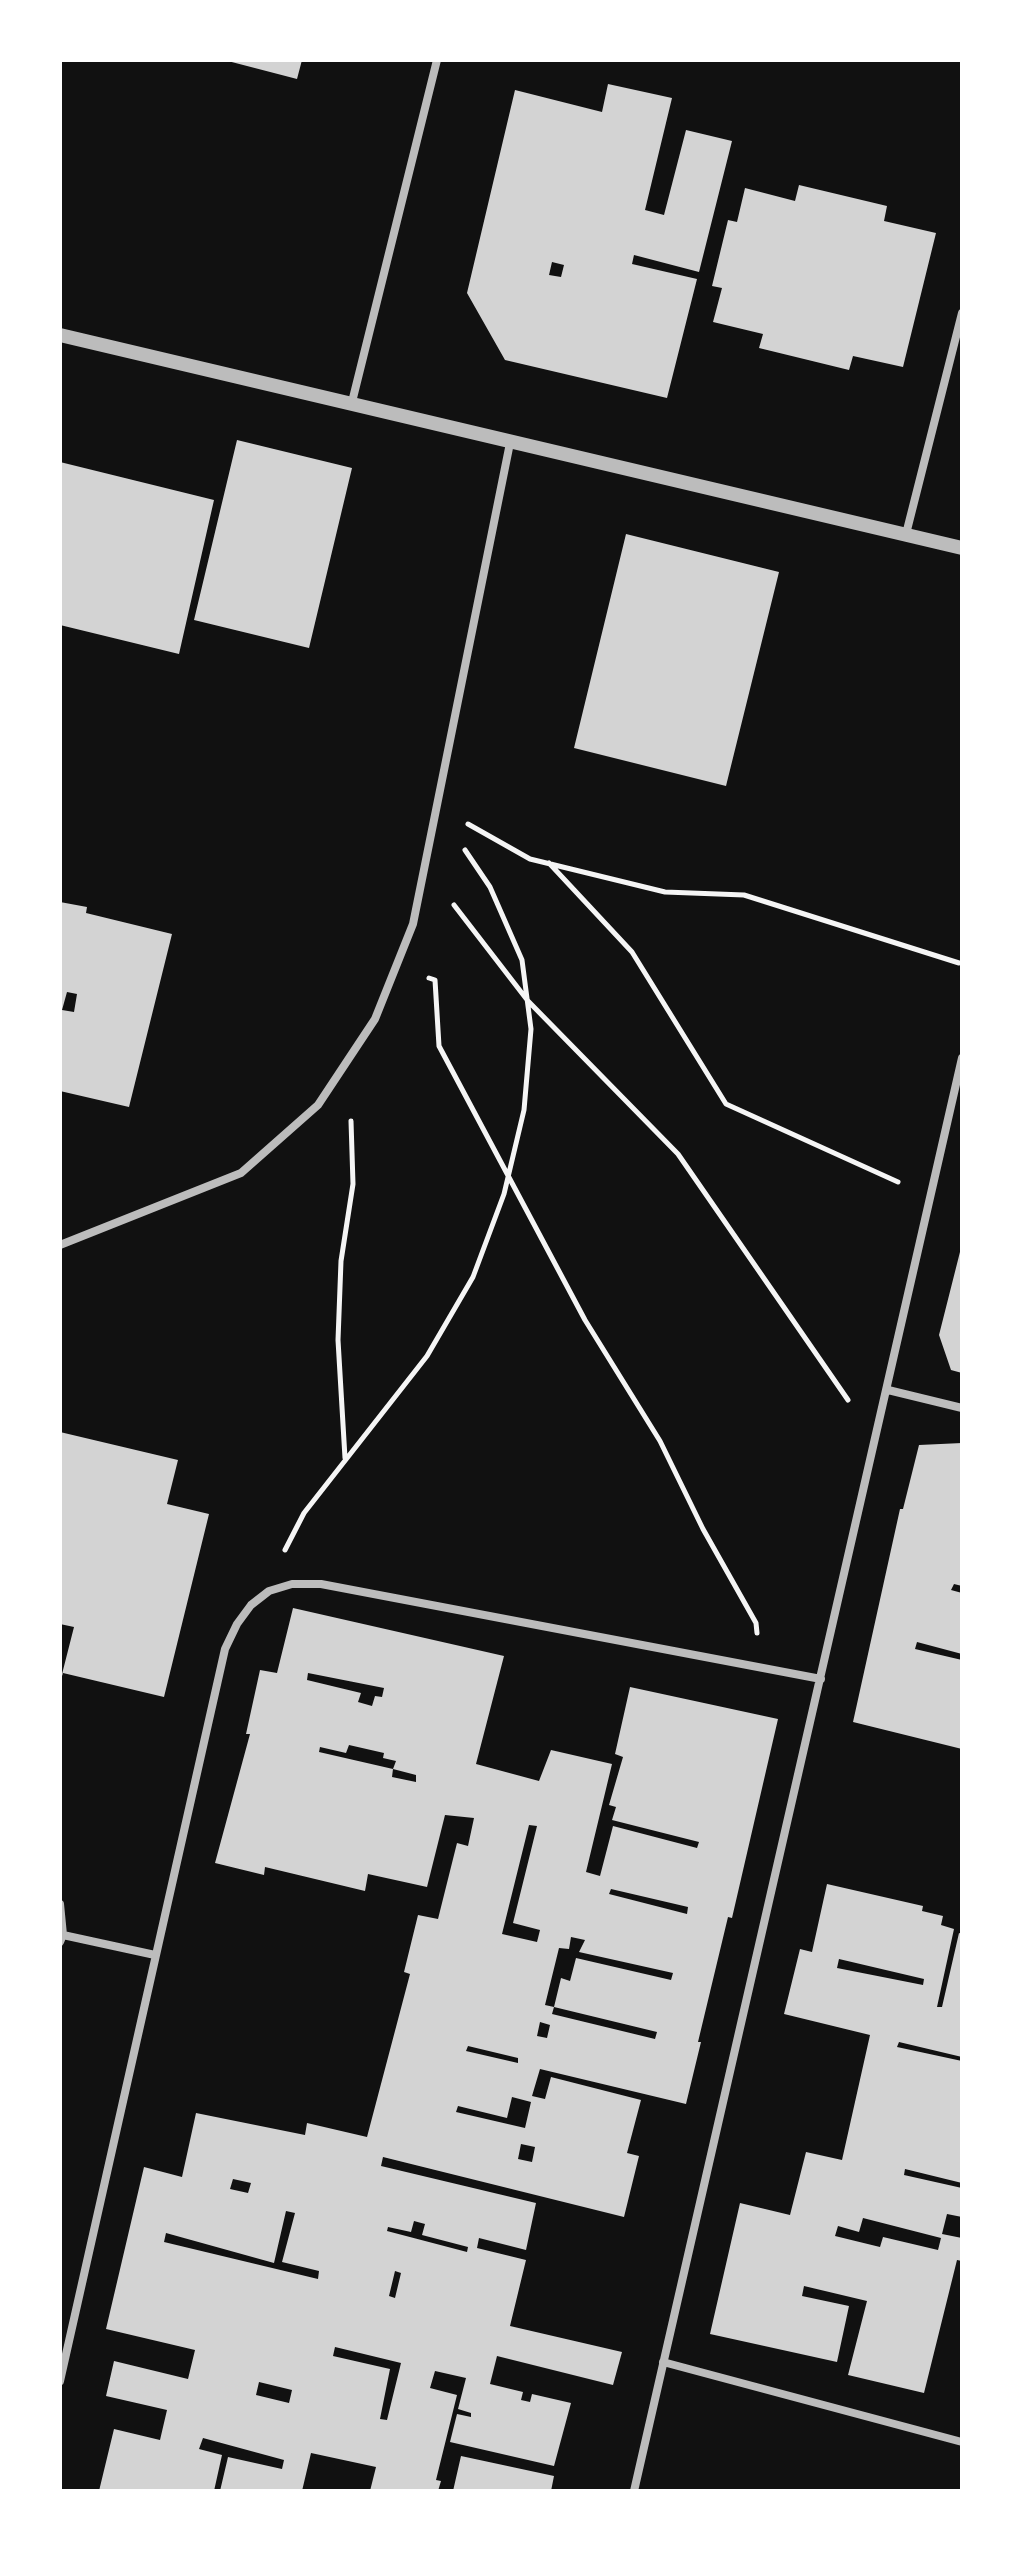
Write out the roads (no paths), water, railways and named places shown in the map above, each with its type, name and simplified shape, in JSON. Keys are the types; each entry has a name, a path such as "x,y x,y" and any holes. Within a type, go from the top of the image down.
{"street":[{"path":"352,402 437,60"},
{"path":"906,534 962,313"},
{"path":"60,335 962,548"},
{"path":"60,1245 241,1173 318,1105 375,1019 413,924 510,443"},
{"path":"634,2491 962,1058"},
{"path":"888,1390 962,1408"},
{"path":"60,2381 225,1649 237,1624 269,1591 292,1584 321,1584 760,1670 821,1679"},
{"path":"60,1904 62,1938 155,1955"},
{"path":"663,2362 962,2442"}]}
